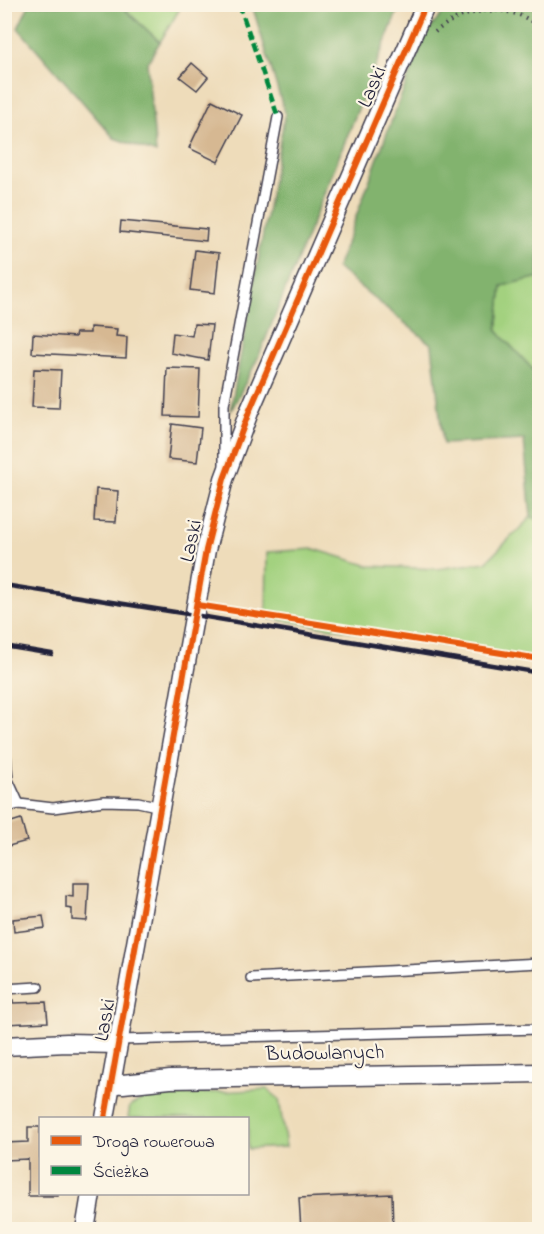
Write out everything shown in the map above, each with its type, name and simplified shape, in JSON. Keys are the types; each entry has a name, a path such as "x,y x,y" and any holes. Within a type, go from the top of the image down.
{"street":[{"name":"Laski","path":"105,1117 206,550 224,479 249,412 426,4"},
{"path":"4,1046 118,1042"},
{"name":"Budowlanych","path":"111,1083 123,1084 170,1079 540,1073"},
{"path":"85,1230 91,1195"}],"lane":[{"path":"224,479 224,405 278,117"},
{"path":"4,730 8,780 19,804"},
{"path":"4,808 19,804 53,808 104,801 138,802 161,807"},
{"path":"251,978 540,963"},
{"path":"4,989 38,987"},
{"path":"118,1042 540,1029"}],"path":[{"path":"434,32 470,14 501,10 518,15 540,29"}],"green space":[{"path":"461,4 527,5 539,10 539,277 502,286 497,331 539,376 539,520 531,517 524,440 443,444 432,345 337,268 427,32 443,13"},
{"path":"29,5 120,5 160,42 147,63 156,153 114,138 18,28"},
{"path":"120,5 182,5 160,42"},
{"path":"252,5 400,5 258,358 230,413 285,114"},
{"path":"539,277 539,376 497,331 502,286"},
{"path":"531,517 539,520 539,659 266,618 267,552 314,549 370,566 437,569 486,562"},
{"path":"267,1089 279,1099 286,1147 249,1149 249,1117 128,1117 130,1106 146,1097"}],"building":[{"path":"192,63 208,77 197,90 180,77"},
{"path":"212,100 242,115 218,162 189,148"},
{"path":"121,221 207,229 206,241 120,232"},
{"path":"195,250 219,253 215,293 190,290"},
{"path":"194,324 212,325 208,360 171,353 173,333 192,336"},
{"path":"90,327 117,329 116,336 127,337 126,358 32,353 33,334 75,337 76,333 90,333"},
{"path":"167,368 200,369 198,417 165,416"},
{"path":"34,369 61,370 59,408 32,407"},
{"path":"172,424 201,428 197,462 168,459"},
{"path":"96,489 118,491 116,522 94,521"},
{"path":"21,819 27,841 5,847 5,824"},
{"path":"73,883 89,883 87,921 72,920 72,909 66,908 66,896 73,897"},
{"path":"43,916 45,928 14,932 13,919"},
{"path":"4,1000 13,1000 13,1003 46,1002 48,1022 4,1024"},
{"path":"28,1127 39,1127 39,1195 58,1196 28,1196 28,1159 4,1160 4,1143 28,1142"},
{"path":"392,1194 393,1230 301,1230 299,1198"}],"railway":[{"path":"4,585 540,673"},
{"path":"4,646 52,654"}],"marked path":[{"path":"239,4 278,117"}],"cycle path":[{"path":"105,1117 206,550 224,479 249,412 426,4"},
{"path":"197,605 540,659"}]}
